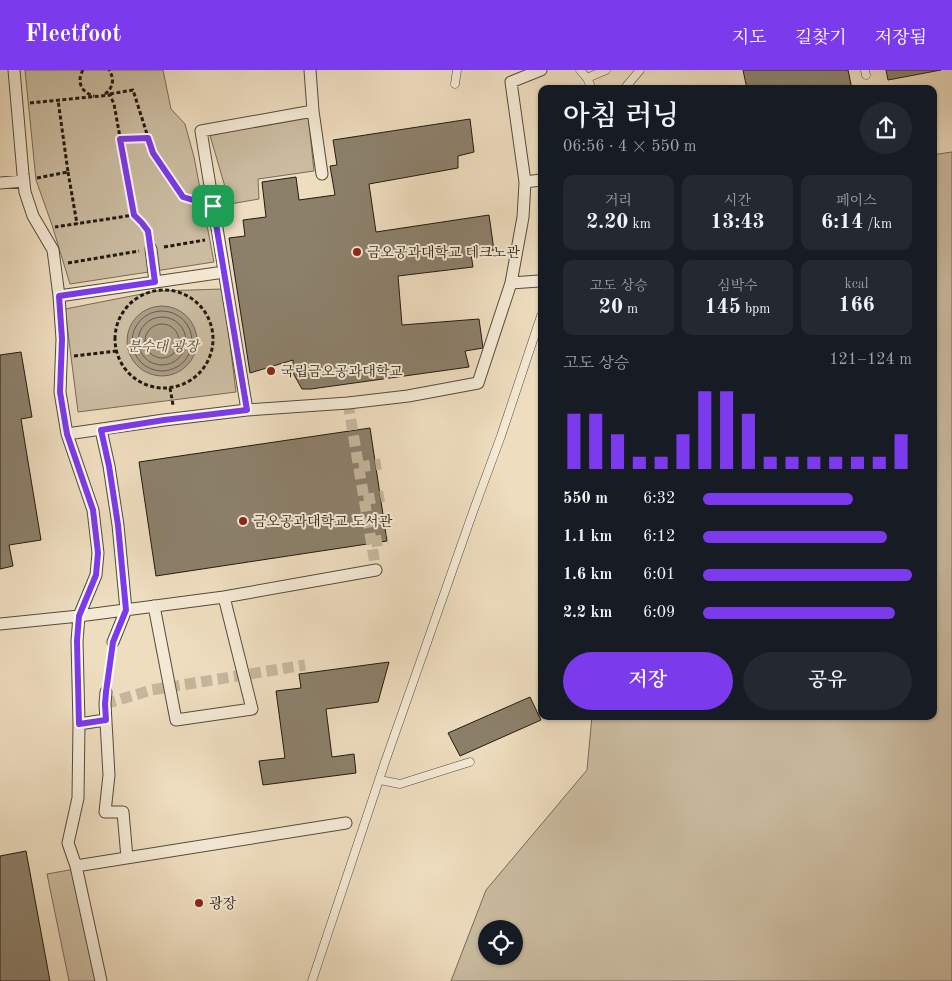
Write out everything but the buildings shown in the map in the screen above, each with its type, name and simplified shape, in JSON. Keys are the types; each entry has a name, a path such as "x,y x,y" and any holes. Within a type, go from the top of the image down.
{"street":[{"path":"14,70 25,192 33,216 53,250 62,339 60,392 67,434 93,510 98,553 96,575 79,616 77,641 78,798 68,843 76,866 101,981"},
{"path":"310,70 313,111 322,174"},
{"path":"67,434 247,410 348,403 408,396 478,383 511,283 523,217 525,182 511,82 541,70"},
{"path":"247,410 201,131 313,111"},
{"path":"525,182 538,180"},
{"path":"0,183 24,181"},
{"path":"150,249 155,282"},
{"path":"59,296 224,272"},
{"path":"511,283 538,281"},
{"path":"101,430 109,466 118,525 126,610 113,642"},
{"path":"0,624 79,616 224,597 376,570"},
{"path":"154,606 176,720 252,708 224,597"},
{"path":"106,692 109,775 105,812 123,812 127,858"},
{"path":"79,724 106,720"},
{"path":"76,866 346,823"}],"lane":[{"path":"455,84 457,70"},
{"path":"580,70 590,85"},
{"path":"587,78 606,70"},
{"path":"627,85 640,70"},
{"path":"312,981 538,325"},
{"path":"380,780 400,784 470,762"}],"path":[{"path":"83,70 80,85 87,94 98,96 133,90 153,153 183,197 213,206"},
{"path":"103,95 108,92 113,83 109,70"},
{"path":"17,104 110,95 114,104 134,215 148,231 150,249"},
{"path":"58,100 77,224"},
{"path":"120,139 148,138"},
{"path":"24,181 68,172"},
{"path":"41,229 134,215"},
{"path":"157,291 178,292 198,303 210,321 213,332 213,343 207,364 192,380 172,388 156,388 140,383 124,368 116,351 115,336 121,315 136,299 157,291"},
{"path":"61,357 116,351"},
{"path":"106,692 113,642"}],"green space":[{"path":"25,70 163,70 171,109 185,124 194,157 214,262 70,284 36,180"},
{"path":"308,115 314,171 258,179 259,199 230,204 209,132"},
{"path":"952,152 952,981 451,981 486,890 587,770 592,720 937,720 937,154"},
{"name":"분수대 광장","path":"223,289 236,392 78,412 65,309 157,291"},
{"path":"75,869 97,981 69,981 47,874"}],"water":[{"path":"155,306 169,306 182,311 192,321 197,334 197,348 192,361 182,371 169,376 155,376 142,371 132,361 127,348 127,334 132,321 142,311"}],"tunnel":[{"path":"348,403 376,570"},
{"path":"359,467 381,464"},
{"path":"364,500 384,496"},
{"path":"371,542 388,539"},
{"path":"105,704 151,690 305,665"}],"place":[{"name":"금오공과대학교 테크노관","path":"357,252"},
{"name":"국립금오공과대학교","path":"271,371"},
{"name":"금오공과대학교 도서관","path":"243,521"},
{"name":"광장","path":"199,903"}],"route":[{"path":"148,138 153,153 183,197 213,206 247,410 101,430 109,466 118,525 126,610 113,642 106,692 106,720 79,724 77,641 79,616 96,575 98,553 93,510 67,434 60,392 62,339 59,296 155,282 148,231 134,215 120,139 148,138"}]}
